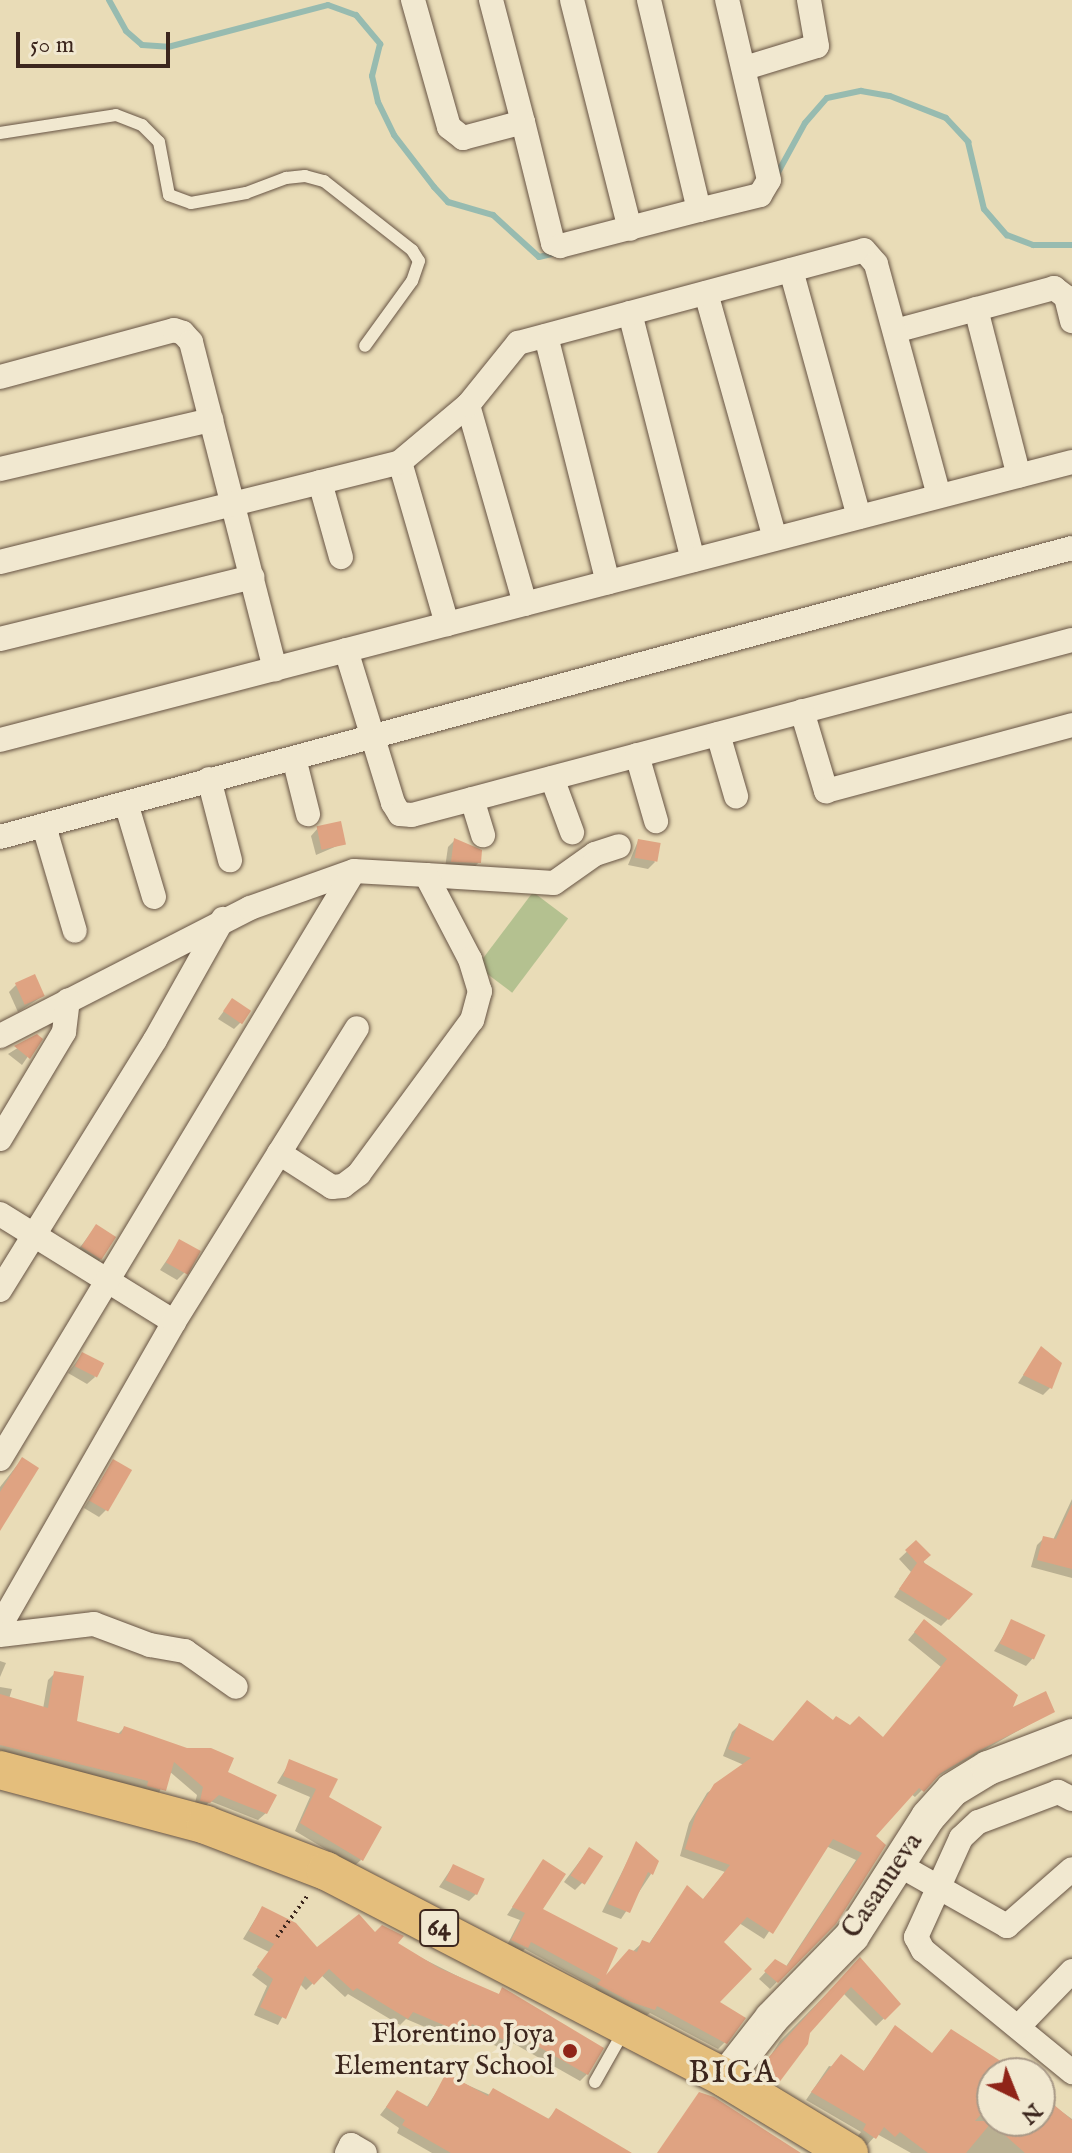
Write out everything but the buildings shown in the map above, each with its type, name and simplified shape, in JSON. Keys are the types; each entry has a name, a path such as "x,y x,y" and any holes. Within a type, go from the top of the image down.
{"main road":[{"name":"64","path":"0,1770 206,1825 326,1871 725,2078 849,2153"}],"street":[{"path":"413,0 454,133 463,138 523,122"},
{"path":"491,0 553,243 560,246 760,195 769,180 727,0"},
{"path":"572,0 630,229"},
{"path":"649,0 699,210"},
{"path":"745,68 817,46 809,0"},
{"path":"0,562 400,462 468,405 518,343 864,250 876,264 939,496"},
{"path":"791,270 859,517"},
{"path":"895,331 1054,288 1066,297 1072,321"},
{"path":"706,293 775,539"},
{"path":"976,309 1019,476"},
{"path":"630,313 693,560"},
{"path":"0,377 174,330 191,342 275,669"},
{"path":"546,336 608,582"},
{"path":"468,405 525,604"},
{"path":"0,469 211,420"},
{"path":"400,462 447,624"},
{"path":"0,740 1072,462"},
{"path":"320,482 341,557"},
{"path":"0,837 1072,548"},
{"path":"0,639 252,577"},
{"path":"346,650 400,814 412,815 1072,640"},
{"path":"802,711 826,791 1072,725"},
{"path":"718,734 736,796"},
{"path":"637,755 656,821"},
{"path":"294,758 308,814"},
{"path":"552,778 572,832"},
{"path":"209,779 230,860"},
{"path":"472,799 483,835"},
{"path":"126,803 154,897"},
{"path":"44,826 75,931"},
{"path":"0,1036 223,919 354,871 554,883 572,875 595,854 619,846"},
{"path":"0,1459 105,1279 354,871"},
{"path":"279,1153 332,1187 343,1186 359,1174 472,1020 480,991 470,959 426,875"},
{"path":"0,1290 155,1040 223,919"},
{"path":"0,1139 64,1032 68,1000"},
{"path":"0,1626 174,1322 357,1028"},
{"path":"0,1214 174,1322"},
{"path":"0,1635 94,1624 150,1645 185,1651 236,1687"},
{"name":"Casanueva","path":"725,2078 772,2018 852,1936 901,1866 928,1817 952,1790 988,1768 1072,1736"},
{"path":"1071,2070 923,1950 916,1937 961,1838 978,1822 1058,1792 1072,1799"},
{"path":"901,1866 1007,1926 1072,1869"},
{"path":"1018,2027 1072,1971"},
{"path":"347,2153 351,2145 365,2153"}],"lane":[{"path":"0,133 116,115 142,125 159,142 169,195 191,203 246,193 286,178 305,176 324,181 412,250 419,261 412,281 365,346"},
{"path":"595,2082 626,2026"}],"path":[{"path":"277,1937 326,1871"}],"green space":[{"path":"533,892 568,918 512,993 477,966"}],"waterway":[{"path":"109,0 126,31 142,45 168,47 328,5 356,15 380,44 372,76 378,102 394,135 434,187 448,202 493,215 539,257 556,253"},
{"path":"776,176 805,123 827,98 861,91 890,96 946,118 968,142 984,209 1007,235 1033,245 1072,245"}],"place":[{"name":"Florentino Joya Elementary School","path":"570,2051"}],"district":[{"name":"BIGA","path":"733,2074"}]}
